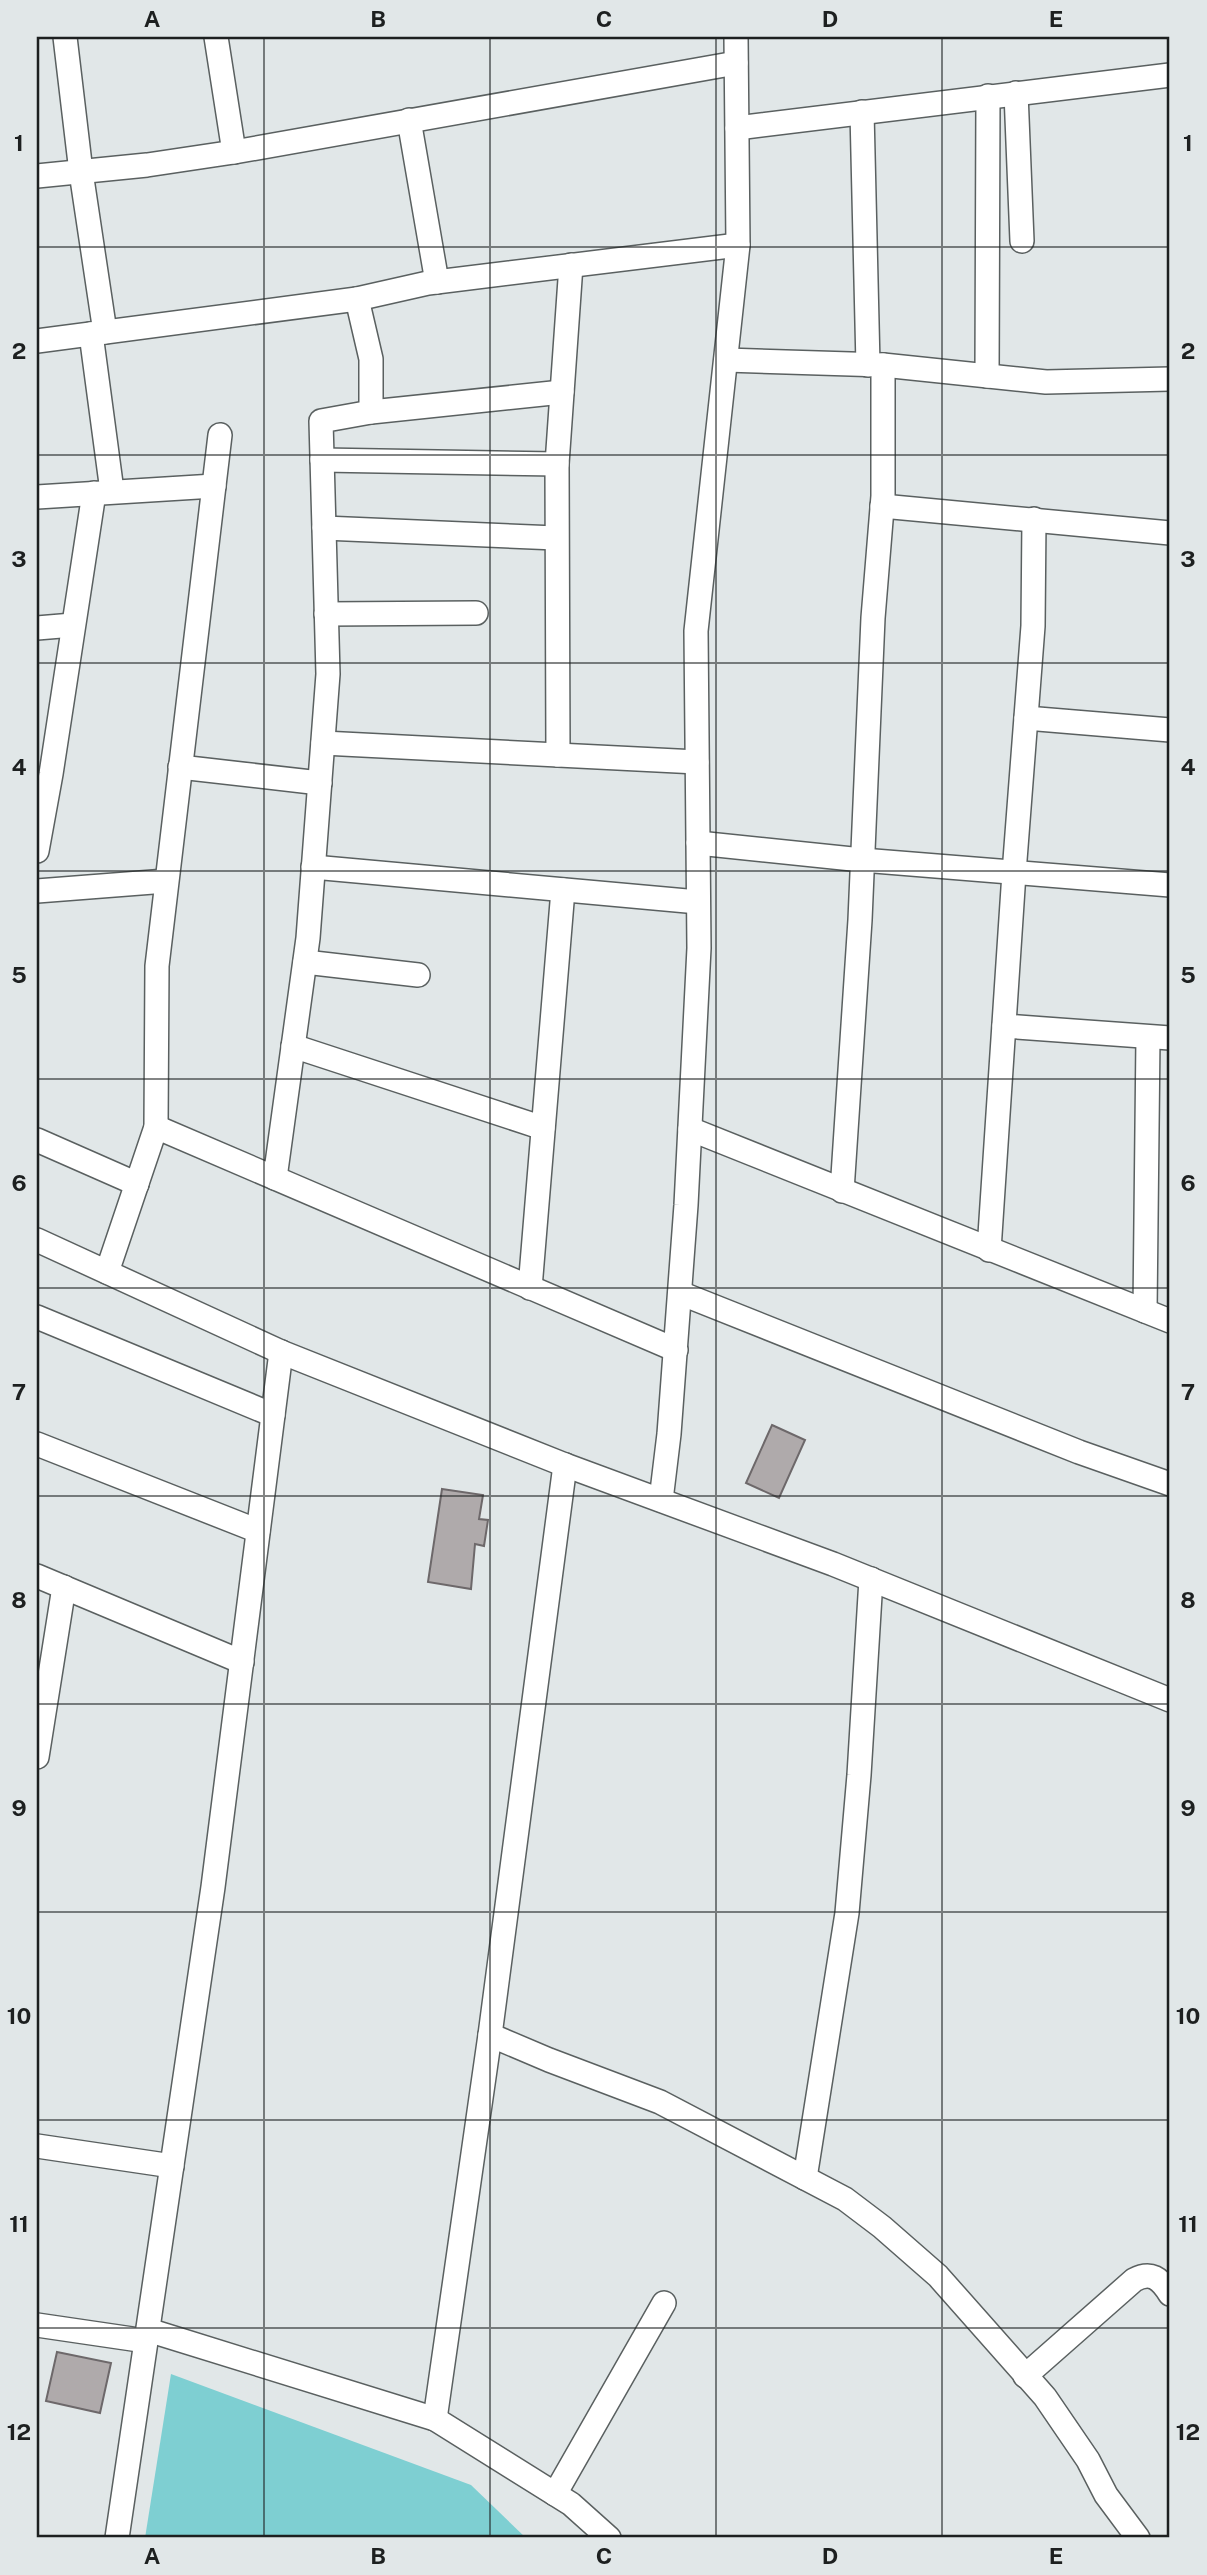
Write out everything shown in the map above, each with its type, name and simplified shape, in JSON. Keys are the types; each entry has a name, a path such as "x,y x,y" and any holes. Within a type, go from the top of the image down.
{"street":[{"path":"37,851 44,774 73,625 103,492 98,333 65,37"},
{"path":"216,37 234,152"},
{"path":"660,1500 676,1350 699,948 696,631 738,245 736,37"},
{"path":"37,176 147,165 234,152 736,63"},
{"path":"737,128 1170,75"},
{"path":"1016,93 1022,241"},
{"path":"987,376 988,96"},
{"path":"842,1191 881,506 862,112"},
{"path":"410,120 437,282"},
{"path":"37,341 357,299 437,282 738,245"},
{"path":"558,755 557,464 571,265"},
{"path":"357,299 371,359 372,412"},
{"path":"726,359 876,365 1046,382 1170,379"},
{"path":"275,1178 305,962 328,674 321,421 372,412 562,392"},
{"path":"107,1272 156,1127 157,966 220,435"},
{"path":"323,460 557,464"},
{"path":"37,497 214,486"},
{"path":"881,506 1170,533"},
{"path":"989,1250 1033,626 1034,519"},
{"path":"324,528 556,538"},
{"path":"326,614 476,613"},
{"path":"37,628 73,625"},
{"path":"1026,718 1170,730"},
{"path":"323,743 697,762"},
{"path":"180,766 320,783"},
{"path":"698,844 1170,885"},
{"path":"313,867 698,902"},
{"path":"37,891 166,881"},
{"path":"530,1288 564,890"},
{"path":"305,962 418,975"},
{"path":"1004,1026 1159,1038 1145,1311"},
{"path":"293,1046 543,1128"},
{"path":"156,1127 676,1350"},
{"path":"690,1129 1170,1321"},
{"path":"37,1140 137,1184"},
{"path":"37,1240 281,1352 565,1465 871,1580 1170,1700"},
{"path":"680,1293 1079,1452 1170,1484"},
{"path":"37,1317 273,1415"},
{"path":"117,2538 213,1887 281,1352"},
{"path":"37,1444 258,1531"},
{"path":"435,2420 490,2035 565,1465"},
{"path":"37,1576 242,1662"},
{"path":"805,2178 847,1913 871,1580"},
{"path":"37,1750 64,1587"},
{"path":"490,2035 660,2102 845,2199 882,2227 938,2276 1068,2428 1106,2495 1138,2538"},
{"path":"37,2146 172,2166"},
{"path":"1025,2376 1134,2280 1150,2275 1158,2278 1170,2294"},
{"path":"555,2494 664,2303"},
{"path":"37,2326 147,2336 435,2420 571,2504 609,2538"}],"shaded area":[{"path":"171,2374 471,2485 526,2538 145,2538"}],"building":[{"path":"772,1425 805,1440 779,1498 746,1483"},
{"path":"442,1489 483,1495 479,1519 488,1520 484,1546 475,1544 471,1589 428,1582"},
{"path":"57,2352 111,2363 100,2413 46,2401"}]}
